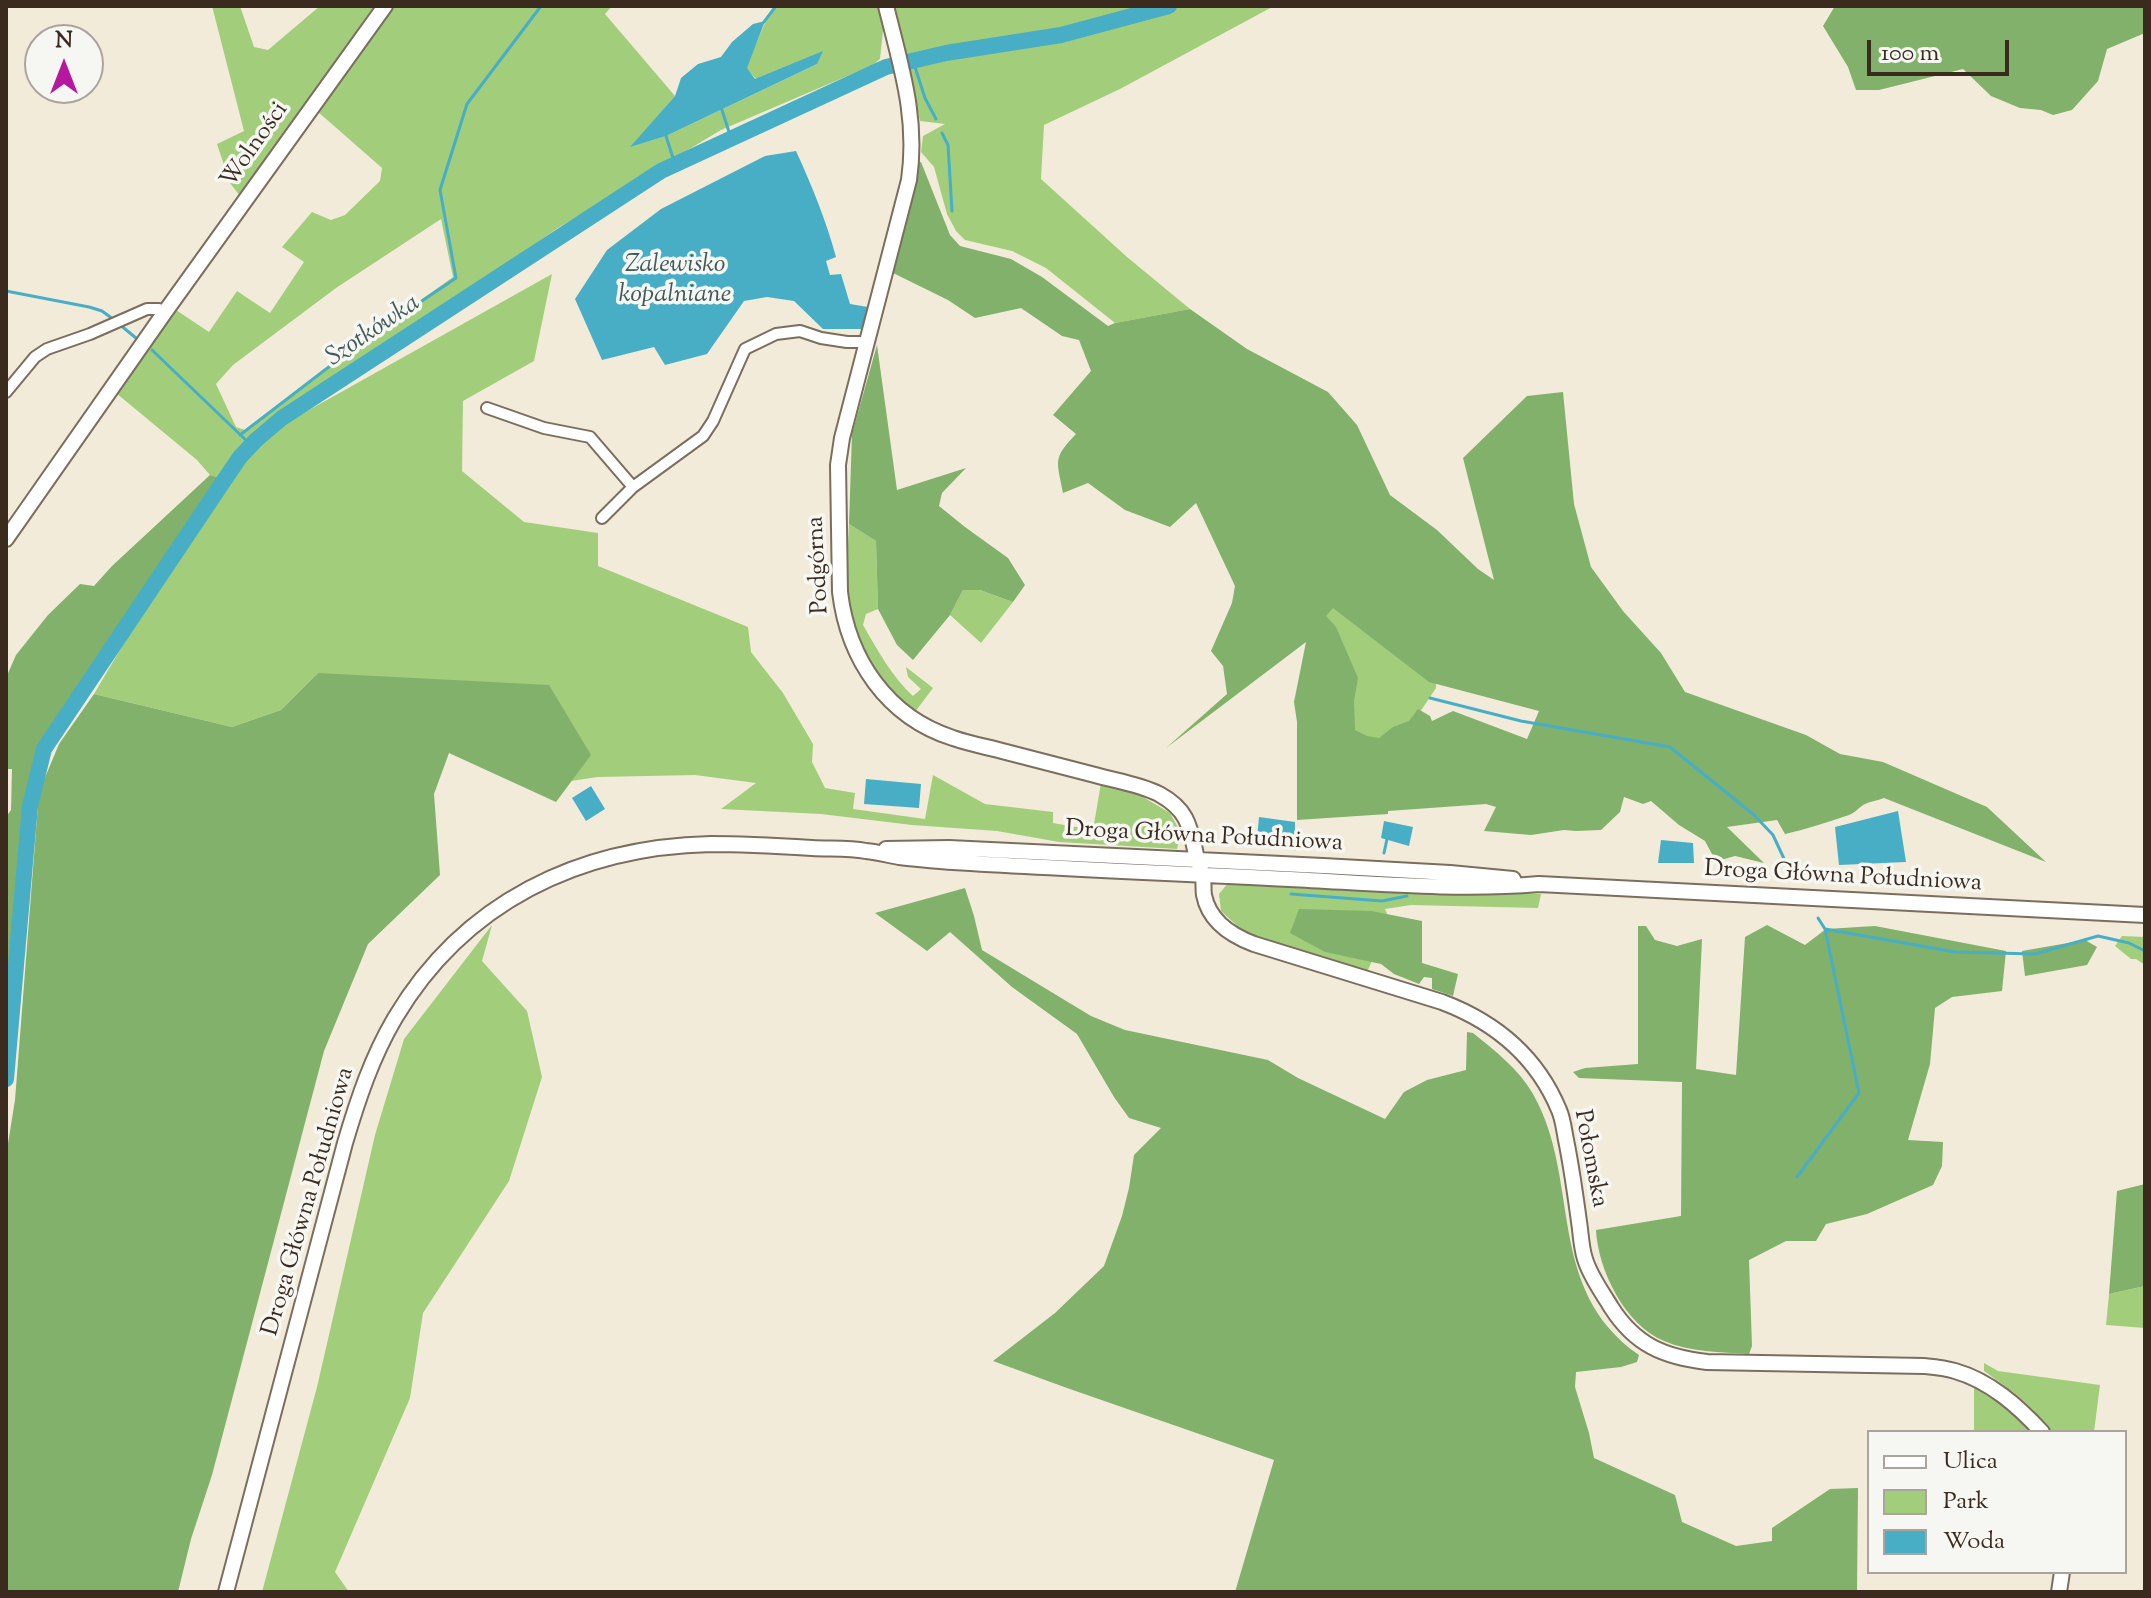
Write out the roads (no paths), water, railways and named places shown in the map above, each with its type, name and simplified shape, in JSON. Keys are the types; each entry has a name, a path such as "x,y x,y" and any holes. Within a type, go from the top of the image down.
{"main road":[{"name":"Wolności","path":"6,539 158,310 385,6"},
{"name":"Podgórna","path":"886,6 905,81 913,152 842,438 838,465 840,592 847,631 865,669 895,707 932,729 951,738 1094,775"},
{"name":"Połomska","path":"1094,775 1160,795 1185,816 1192,830 1210,911 1231,934 1466,1011 1501,1033 1530,1063 1560,1112 1584,1259 1621,1322 1640,1341 1661,1352 1707,1362 1924,1366 1956,1371 1986,1385 2017,1406 2040,1430"},
{"name":"Droga Główna Południowa","path":"226,1592 354,1113 371,1066 390,1026 433,965 467,931 514,898 562,873 622,854 664,847 711,844 866,851 898,847 949,848 1200,867 1450,873 1539,884 2145,915"}],"street":[{"path":"6,392 41,352 116,322 158,310"},
{"path":"602,518 633,487 703,436 713,421 745,349 776,334 800,331 821,338 867,342"},
{"path":"487,408 544,428 590,437 633,487"}],"water":[{"path":"765,21 747,68 755,79 823,51 817,64 666,136 630,147 675,96 681,78 698,64 721,57 732,42 753,24"},
{"name":"Zalewisko kopalniane","path":"796,151 836,257 826,261 830,275 841,274 850,304 868,307 863,329 823,329 794,301 767,297 744,301 707,354 665,365 654,347 602,360 575,299 607,250 661,209 765,156"},
{"path":"866,779 921,784 919,808 864,804"},
{"path":"591,786 605,809 586,821 572,798"},
{"path":"1898,811 1906,862 1839,865 1835,827"},
{"path":"1259,817 1295,822 1295,837 1257,839"},
{"path":"1384,821 1413,827 1409,846 1381,838"},
{"path":"1661,840 1693,843 1694,863 1658,863"}],"waterway":[{"path":"240,435 364,340 456,278 440,190 467,104 541,6"},
{"path":"764,22 776,6"},
{"name":"Szotkówka","path":"6,1079 30,806 44,749 240,457 256,440 282,418 661,171 886,67 946,53 1061,35 1169,6"},
{"path":"913,61 925,98 936,119"},
{"path":"721,107 731,138"},
{"path":"942,133 948,145 952,211"},
{"path":"666,136 675,164"},
{"path":"6,291 89,307 113,319"},
{"path":"119,324 136,338"},
{"path":"152,350 251,445"},
{"path":"1430,698 1521,721 1670,747 1754,815 1773,835 1792,876"},
{"path":"1290,838 1295,849"},
{"path":"1384,853 1387,839"},
{"path":"1291,894 1382,901 1407,896"},
{"path":"1797,1177 1859,1093 1825,929 1818,918"},
{"path":"1825,929 1955,952 2035,954 2098,936 2129,943 2145,951"}]}
